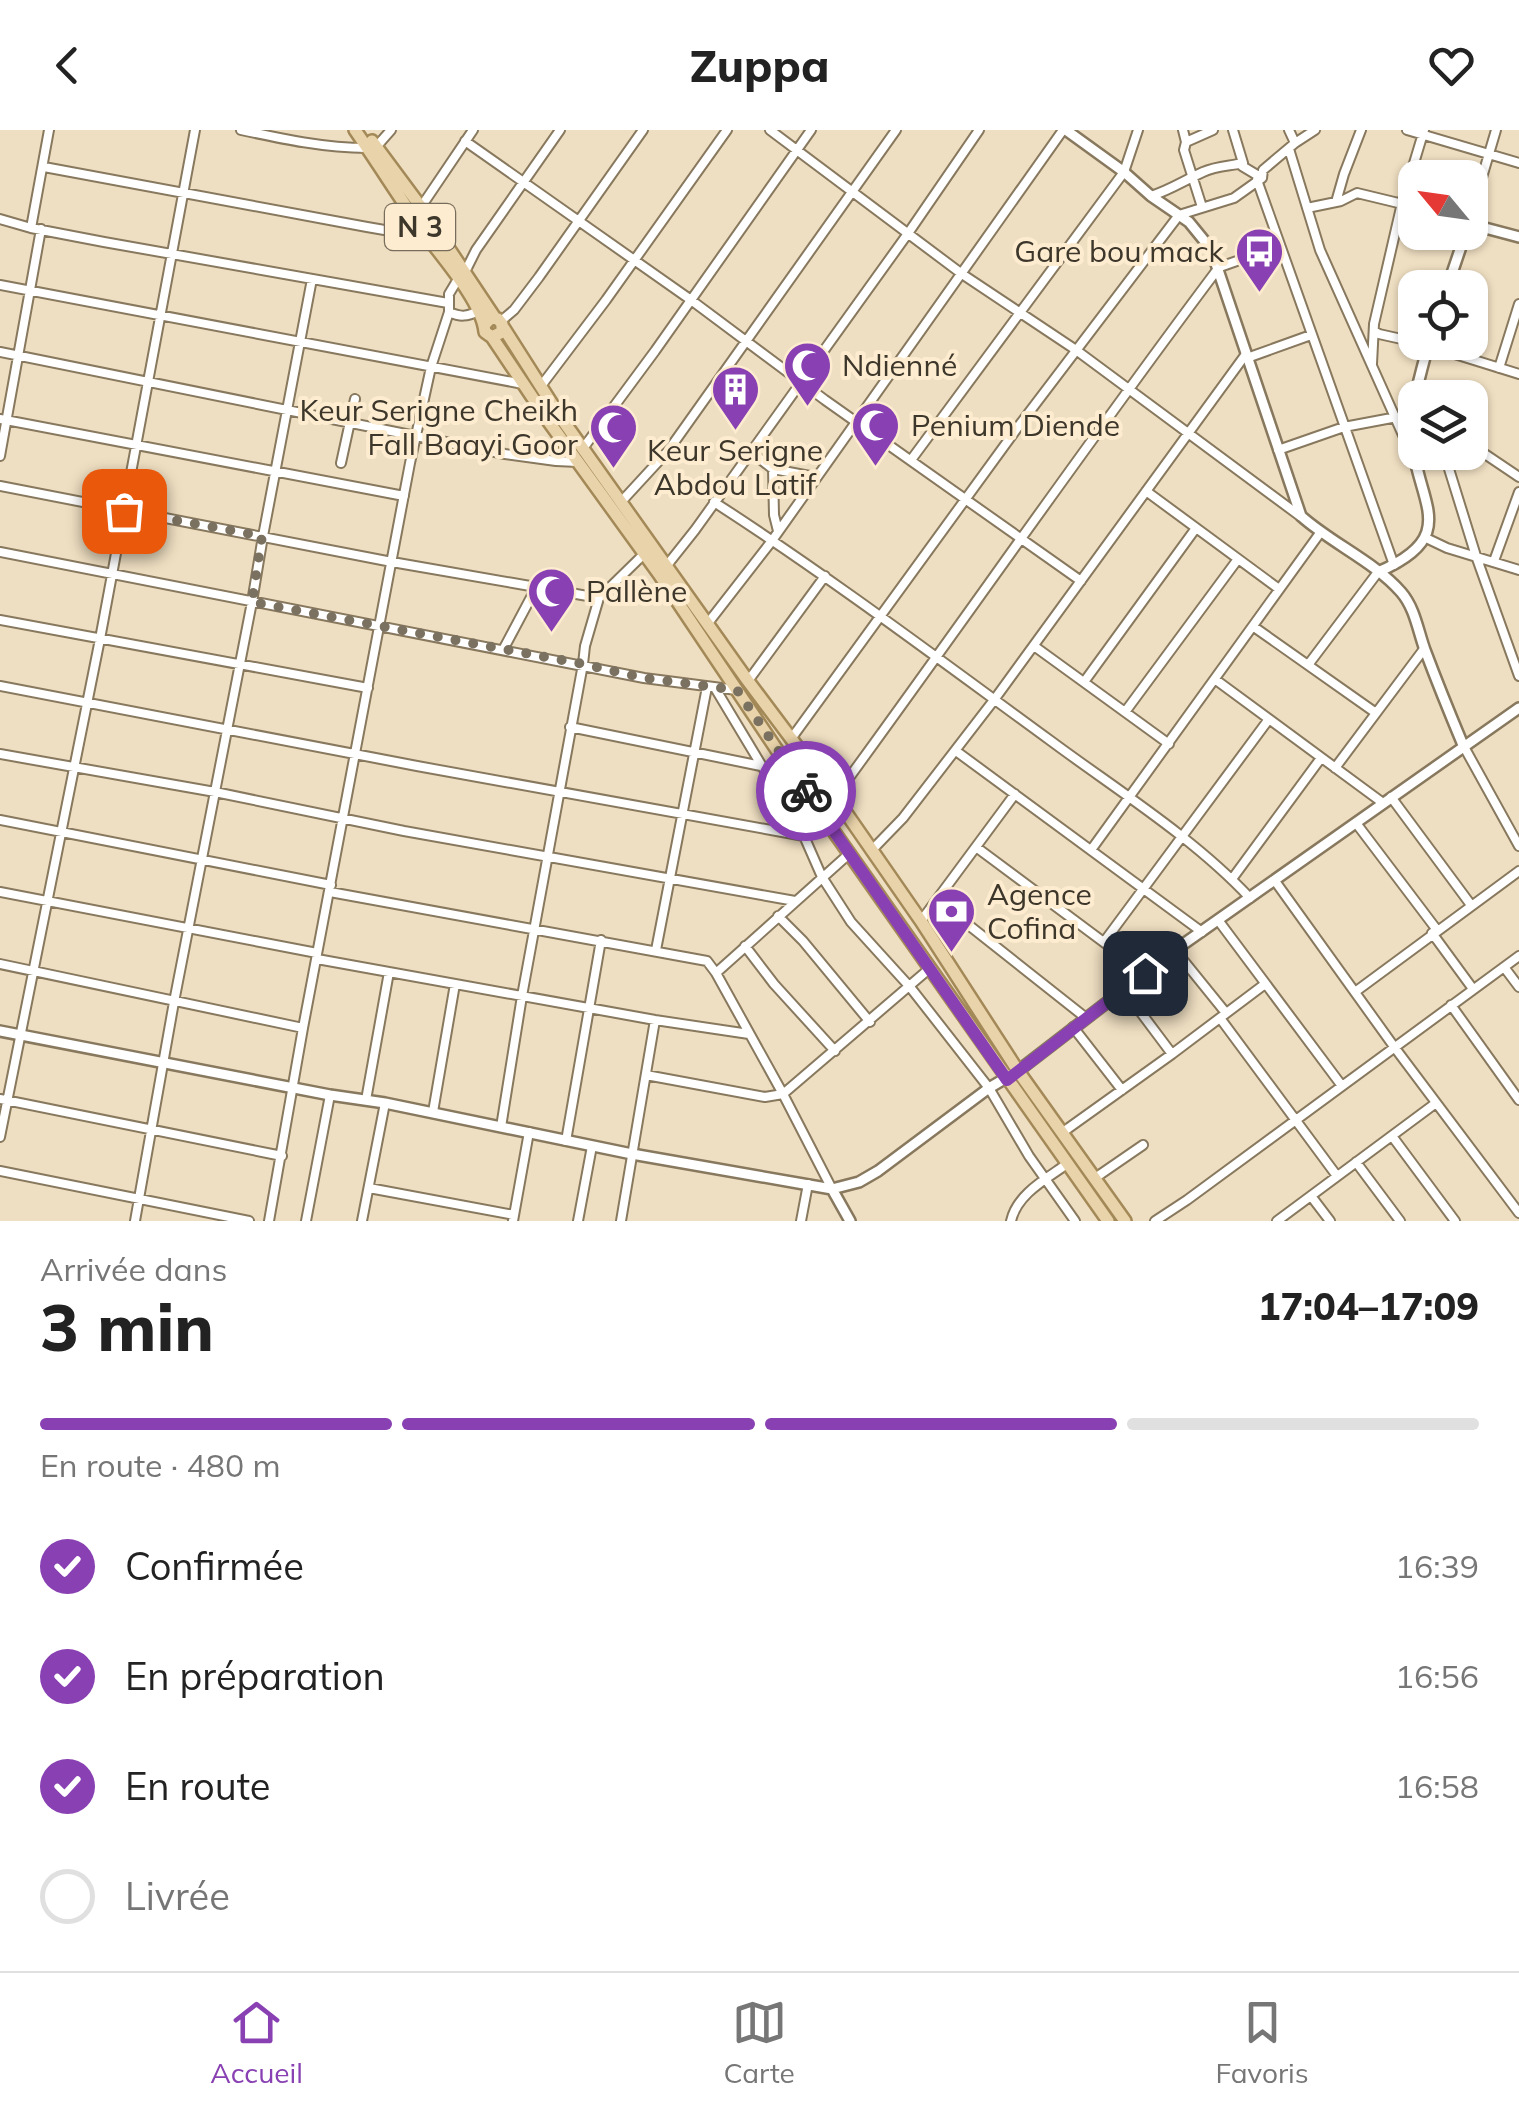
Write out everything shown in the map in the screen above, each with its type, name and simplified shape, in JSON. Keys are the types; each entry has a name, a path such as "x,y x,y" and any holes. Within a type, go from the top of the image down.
{"main road":[{"name":"N 3","path":"355,130 421,208 462,275 621,502 737,690 1108,1221"},
{"name":"N 3","path":"364,130 422,231 462,275 478,310 496,322"},
{"name":"N 3","path":"496,322 485,332 644,553 663,569 708,623 835,797 1018,1071 1126,1221"}],"street":[{"path":"0,456 3,419 30,291 49,130"},
{"path":"0,1137 4,1100 35,971 100,638 195,130"},
{"path":"241,130 327,146 372,147 391,130"},
{"path":"421,208 473,130"},
{"path":"269,1221 431,366 462,275 560,130"},
{"path":"496,322 521,301 643,130"},
{"path":"541,386 727,130"},
{"path":"770,130 962,274 1189,432 1401,592 1410,605 1463,745 1519,846"},
{"path":"584,446 812,130"},
{"path":"621,502 668,451 896,130"},
{"path":"663,569 751,452 979,130"},
{"path":"708,623 771,542 1065,130 1189,222 1211,249 1301,516"},
{"path":"910,460 1124,172 1138,130"},
{"path":"1183,130 1184,150 1202,207"},
{"path":"1186,142 1213,130"},
{"path":"1233,130 1242,166 1259,179 1279,246 1394,565"},
{"path":"1278,450 1344,427 1397,418 1320,250 1289,130"},
{"path":"792,740 1179,215 1234,198 1314,130"},
{"path":"1336,202 1360,130"},
{"path":"1407,130 1519,163"},
{"path":"1487,160 1496,130"},
{"path":"1415,160 1423,132"},
{"path":"466,141 1080,581"},
{"path":"1151,196 1204,172 1243,163"},
{"path":"44,166 381,230 422,231"},
{"path":"1307,208 1356,193 1398,202"},
{"path":"0,219 36,229 312,278 448,307 457,316 469,316 478,310"},
{"path":"1372,366 1374,331 1398,221"},
{"path":"1488,227 1519,237"},
{"path":"835,797 1217,269 1279,246"},
{"path":"134,1221 312,278"},
{"path":"0,285 523,384"},
{"path":"1499,368 1519,304"},
{"path":"1374,331 1398,338"},
{"path":"871,850 903,818 956,751 1246,356 1311,335"},
{"path":"0,352 504,454 578,462"},
{"path":"1476,360 1519,374"},
{"path":"341,463 355,399"},
{"path":"3,419 404,496"},
{"path":"751,452 773,469 815,478"},
{"path":"1488,456 1519,477"},
{"path":"773,469 778,531"},
{"path":"1308,665 1378,572 1394,565 1426,538 1430,515 1419,470"},
{"path":"1449,470 1519,676"},
{"path":"0,486 599,598"},
{"path":"1146,491 1279,590"},
{"path":"1494,561 1519,492"},
{"path":"714,502 825,576 1182,838 1232,878 1250,898"},
{"path":"1084,682 1196,528"},
{"path":"1091,850 1320,533"},
{"path":"1426,538 1519,570"},
{"path":"0,552 644,678 737,690"},
{"path":"501,1126 585,646 599,598 644,553"},
{"path":"1125,712 1238,559"},
{"path":"748,681 825,576"},
{"path":"504,650 537,586"},
{"path":"0,620 368,688"},
{"path":"1254,627 1376,712"},
{"path":"1034,646 1169,744"},
{"path":"1336,768 1424,649"},
{"path":"1216,680 1321,758 1387,800 1471,905"},
{"path":"0,686 682,814 802,832"},
{"path":"656,950 693,752 711,687"},
{"path":"711,687 763,766 802,832 822,877 852,922 910,987 988,1088 1028,1156 1075,1221"},
{"path":"0,1031 832,1190 878,1171 988,1088 1007,1080 1175,950 1519,708"},
{"path":"1104,942 1269,719"},
{"path":"570,727 763,766"},
{"path":"956,751 1202,932"},
{"path":"0,754 795,902"},
{"path":"1232,878 1321,758"},
{"path":"921,921 1015,794"},
{"path":"802,832 821,810"},
{"path":"0,820 534,931 704,960 716,973 784,1094 850,1221"},
{"path":"1356,822 1473,989"},
{"path":"976,847 1145,973"},
{"path":"716,973 850,854"},
{"path":"1355,992 1519,871"},
{"path":"1274,881 1519,1213"},
{"path":"0,892 389,972 748,1034"},
{"path":"937,900 1086,1018"},
{"path":"778,916 870,1022"},
{"path":"1218,920 1342,1086"},
{"path":"566,1140 602,940"},
{"path":"744,946 835,1050"},
{"path":"1175,950 1337,1176"},
{"path":"1155,1221 1519,956"},
{"path":"0,964 303,1028"},
{"path":"1504,967 1519,987"},
{"path":"646,1075 764,1097 784,1094 930,968"},
{"path":"366,1100 389,972"},
{"path":"433,1112 455,984"},
{"path":"1062,1132 1264,984"},
{"path":"1124,990 1172,1054"},
{"path":"1452,1005 1519,1100"},
{"path":"621,1221 655,1020"},
{"path":"1073,1027 1122,1090"},
{"path":"306,1221 330,1095"},
{"path":"4,1100 282,1156"},
{"path":"362,1221 385,1103"},
{"path":"1278,1221 1436,1103"},
{"path":"369,1188 514,1218 529,1132"},
{"path":"1392,1136 1455,1221"},
{"path":"1096,1178 1143,1145"},
{"path":"578,1221 592,1146"},
{"path":"1356,1162 1400,1221"},
{"path":"1012,1221 1023,1196 1067,1164"},
{"path":"0,1171 249,1221"},
{"path":"802,1221 808,1184"},
{"path":"1312,1196 1330,1221"}],"way so far":[{"path":"124,511 262,536 252,602 644,678 737,690 806,791"}],"place":[{"name":"Gare bou mack","path":"1259,294"},
{"name":"Ndienné","path":"807,408"},
{"name":"Keur Serigne Abdou Latif","path":"735,432"},
{"name":"Penium Diende","path":"876,468"},
{"name":"Keur Serigne Cheikh Fall Baayi Goor","path":"613,470"},
{"name":"Pallène","path":"551,634"},
{"name":"Agence Cofina","path":"952,954"}],"route":[{"path":"806,791 1007,1080 1145,973"}]}
